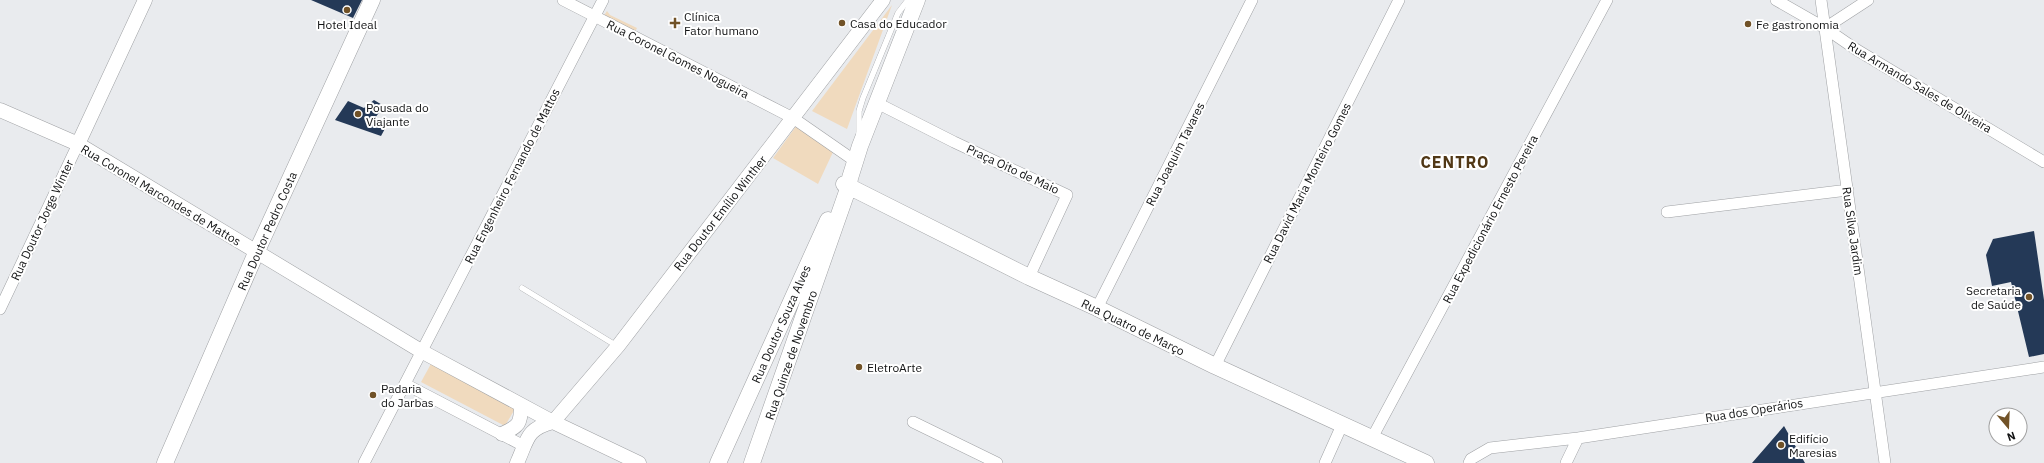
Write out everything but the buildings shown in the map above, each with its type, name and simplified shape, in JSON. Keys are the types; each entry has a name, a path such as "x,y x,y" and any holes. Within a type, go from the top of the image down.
{"main road":[{"name":"Rua Doutor Pedro Costa","path":"165,463 256,253 372,0"},
{"name":"Rua Quinze de Novembro","path":"752,463 858,154 917,0"},
{"name":"Rua Quatro de Março","path":"848,183 1029,277 1097,308 1215,366 1426,463"},
{"name":"Rua Doutor Souza Alves","path":"718,463 848,183"}],"street":[{"name":"Rua Doutor Jorge Winter","path":"0,309 145,0"},
{"name":"Rua Coronel Gomes Nogueira","path":"563,0 793,118"},
{"name":"Rua Engenheiro Fernando de Mattos","path":"364,463 603,0"},
{"name":"Rua Doutor Emílio Winther","path":"553,422 618,346 882,0"},
{"name":"Rua Joaquim Tavares","path":"1097,308 1252,0"},
{"name":"Rua David Maria Monteiro Gomes","path":"1215,366 1399,0"},
{"name":"Rua Expedicionário Ernesto Pereira","path":"1372,438 1607,0"},
{"name":"Rua Armando Sales de Oliveira","path":"1776,0 1825,28 1857,50 2044,162"},
{"name":"Rua Silva Jardim","path":"1821,0 1885,463"},
{"path":"1825,28 1868,0"},
{"name":"Praça Oito de Maio","path":"877,103 954,142 1067,195 1029,277"},
{"name":"Rua Coronel Marcondes de Mattos","path":"0,110 78,144 256,253 421,351 553,422 639,463"},
{"path":"793,118 858,154"},
{"path":"1667,212 1848,190"},
{"name":"Rua dos Operários","path":"1469,463 1471,459 1490,448 1578,438 1875,391 2044,367"},
{"path":"405,384 524,446"},
{"path":"502,434 516,427 521,418 520,405"},
{"path":"517,463 532,431 538,426 553,422"},
{"path":"913,422 997,463"},
{"path":"1324,463 1342,425"},
{"path":"1566,463 1578,438"}],"lane":[{"path":"858,154 857,124 863,98 898,13 908,0"},
{"path":"522,288 618,346"}],"shaded area":[{"path":"892,5 847,129 812,111"},
{"path":"607,11 610,15 637,28 634,34 603,17"},
{"path":"797,125 834,150 818,184 773,158"},
{"path":"432,362 516,407 505,426 421,382"}],"place":[{"name":"Hotel Ideal","path":"347,10"},
{"name":"Clínica Fator humano","path":"675,23"},
{"name":"Casa do Educador","path":"842,23"},
{"name":"Fe gastronomia","path":"1748,24"},
{"name":"Pousada do Viajante","path":"358,114"},
{"name":"Secretaria de Saúde","path":"2029,297"},
{"name":"EletroArte","path":"859,367"},
{"name":"Padaria do Jarbas","path":"373,395"},
{"name":"Edifício Maresias","path":"1781,445"}],"district":[{"name":"CENTRO","path":"1455,162"}]}
